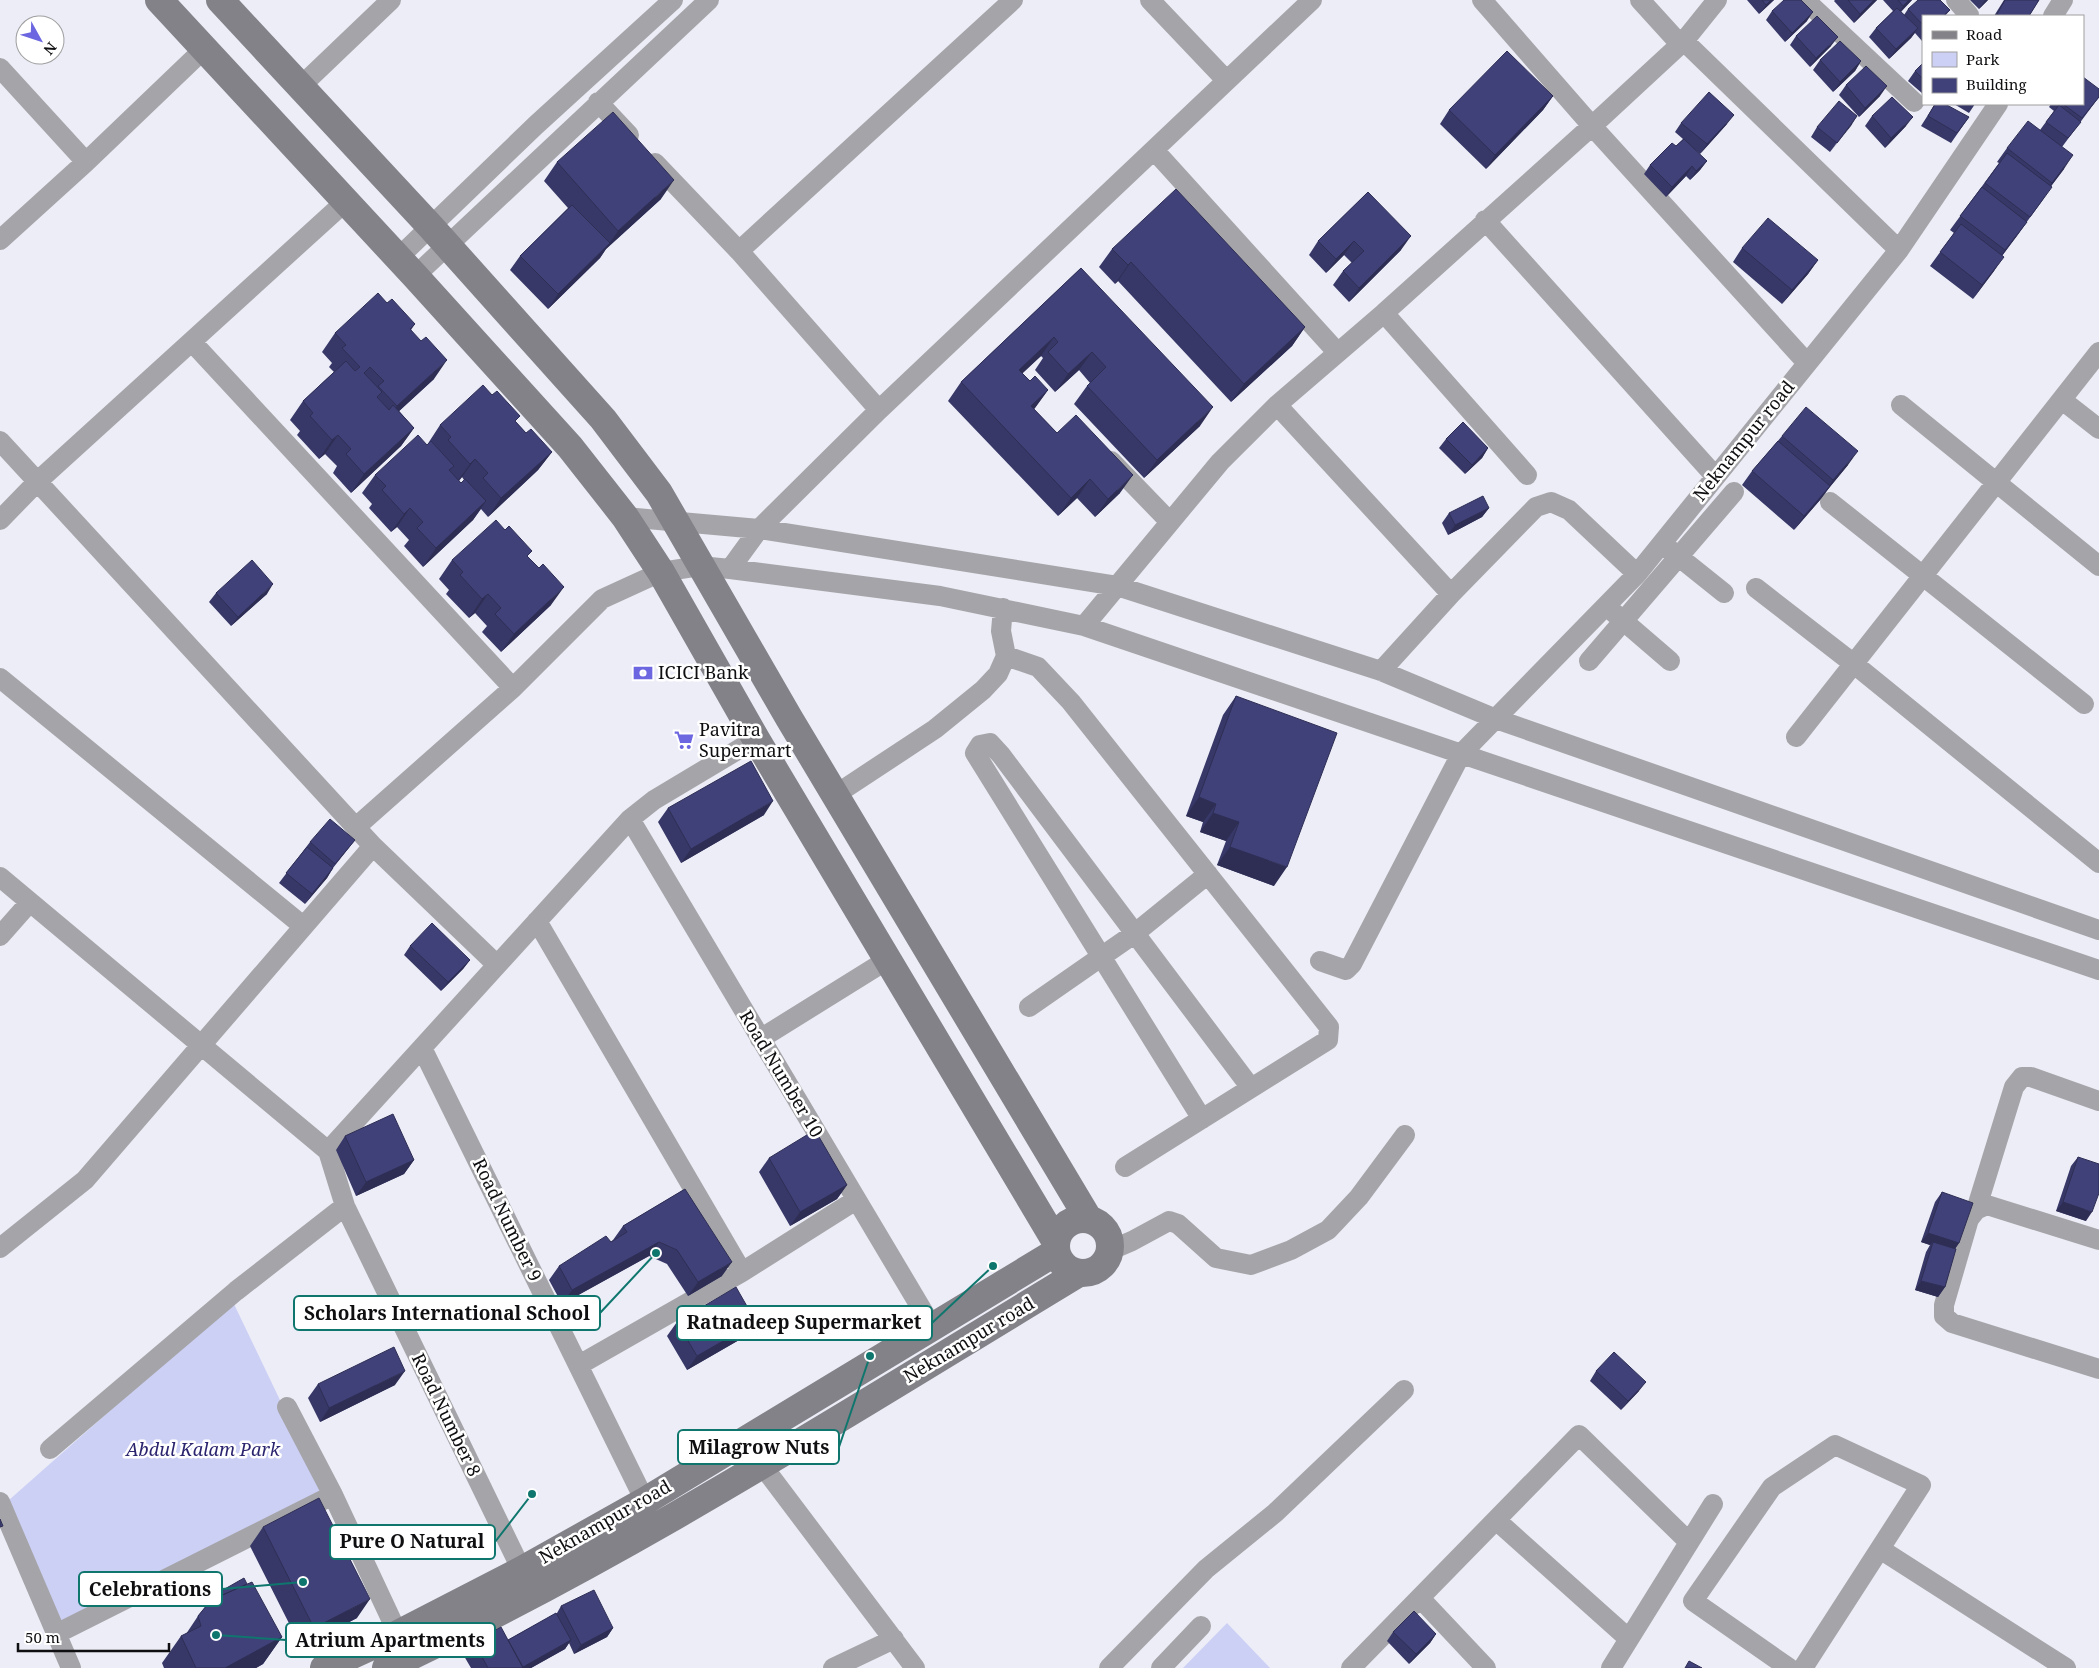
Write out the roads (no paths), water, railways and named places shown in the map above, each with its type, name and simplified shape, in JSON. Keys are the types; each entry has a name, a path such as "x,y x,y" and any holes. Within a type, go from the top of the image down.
{"street":[{"path":"159,0 407,267 570,447 625,517 661,572 756,739 1056,1247 1061,1262 1069,1269 1079,1273 1090,1273 1100,1268 1107,1260 1111,1250 1110,1239 1106,1229 1098,1222 1088,1218 1077,1219 1067,1223 1060,1231 1056,1247"},
{"path":"220,0 439,237 603,419 659,493 835,795 1088,1218"},
{"path":"300,87 391,0"},
{"path":"439,237 536,125 673,0"},
{"path":"407,267 439,237 598,102 709,0"},
{"path":"739,251 1013,0"},
{"path":"1150,0 1226,80"},
{"path":"730,569 759,529 879,410 1312,0"},
{"path":"1482,0 1592,126 1807,362"},
{"path":"1640,0 1899,250"},
{"path":"1084,626 1220,462 1277,405 1336,352 1384,313 1485,220 1592,126 1682,42 1717,0"},
{"path":"1805,0 1914,102"},
{"path":"1956,0 1969,15"},
{"path":"2054,15 2064,0"},
{"path":"0,240 86,162 204,49"},
{"path":"0,68 86,162"},
{"path":"598,102 739,251 879,410"},
{"name":"Neknampur road","path":"1320,962 1346,970 1352,964 1461,754 1637,574 1662,544 1714,476 1899,250 1997,105"},
{"path":"1154,150 1336,352"},
{"path":"0,520 38,481 345,202"},
{"path":"1485,220 1714,476"},
{"path":"1384,313 1527,475"},
{"path":"192,342 513,688"},
{"path":"1796,736 2099,352"},
{"path":"2062,400 2099,429"},
{"path":"1277,405 1451,594"},
{"path":"1901,406 2099,566"},
{"path":"0,441 373,846 496,964"},
{"path":"1096,445 1170,522"},
{"path":"1589,661 1734,492"},
{"path":"1381,671 1451,594 1536,507 1551,502 1569,510 1637,574"},
{"path":"1830,502 2084,704"},
{"path":"625,517 759,529 1117,586 1381,671 1496,719 2099,930"},
{"path":"1662,544 1724,593"},
{"path":"356,827 513,688 602,599 661,572 700,566 940,596 1084,626 2099,970"},
{"path":"1756,588 1854,664 2099,863"},
{"path":"1606,606 1670,661"},
{"path":"835,795 935,728 983,690 998,674 1006,656 1000,631 1002,608"},
{"path":"1006,656 1038,667 1071,702 1329,1027 1328,1040 1125,1167"},
{"path":"0,678 303,926"},
{"path":"0,877 328,1151 496,964 630,819 654,800 756,739"},
{"path":"1202,1119 975,753 980,745 990,743 1001,755 1251,1088"},
{"name":"Road Number 10","path":"630,819 933,1328"},
{"path":"0,1248 85,1180 373,846"},
{"path":"1029,1007 1134,934 1208,874"},
{"path":"0,936 30,902"},
{"path":"537,921 742,1272"},
{"path":"760,1039 887,960"},
{"name":"Road Number 9","path":"422,1048 645,1501"},
{"path":"2099,1101 2031,1077 2022,1078 2014,1087 1976,1210 1969,1219 1944,1305 1944,1316 1952,1323 2099,1369"},
{"path":"1111,1250 1169,1220 1178,1224 1216,1258 1251,1265 1291,1250 1328,1230 1359,1197 1404,1135"},
{"name":"Road Number 8","path":"328,1151 345,1206 527,1582"},
{"path":"578,1365 742,1272 856,1200"},
{"path":"1976,1210 1987,1205 2099,1240"},
{"path":"50,1449 236,1291 345,1206"},
{"name":"Neknampur road","path":"386,1668 527,1582 645,1501 743,1440 933,1328 1056,1247"},
{"name":"Neknampur road","path":"324,1668 398,1634 658,1526 1079,1273"},
{"path":"1109,1668 1206,1569 1275,1513 1404,1390"},
{"path":"287,1407 333,1495 398,1634"},
{"path":"1351,1668 1579,1435 1689,1542"},
{"path":"743,1440 915,1668"},
{"path":"1789,1668 1693,1601 1772,1487 1835,1445 1921,1485 1803,1668"},
{"path":"56,1634 333,1495"},
{"path":"0,1502 71,1668"},
{"path":"1611,1668 1712,1504"},
{"path":"1496,1520 1629,1638"},
{"path":"1880,1549 2066,1668"},
{"path":"1420,1598 1486,1668"},
{"path":"1161,1668 1201,1626"},
{"path":"833,1668 894,1639"}],"place":[{"name":"ICICI Bank","path":"643,673"},
{"name":"Pavitra Supermart","path":"684,740"},
{"name":"Scholars International School","path":"656,1253"},
{"name":"Ratnadeep Supermarket","path":"993,1266"},
{"name":"Milagrow Nuts","path":"870,1356"},
{"name":"Pure O Natural","path":"532,1494"},
{"name":"Celebrations","path":"303,1582"},
{"name":"Atrium Apartments","path":"216,1635"}],"park label":[{"name":"Abdul Kalam Park","path":"203,1450"}]}
